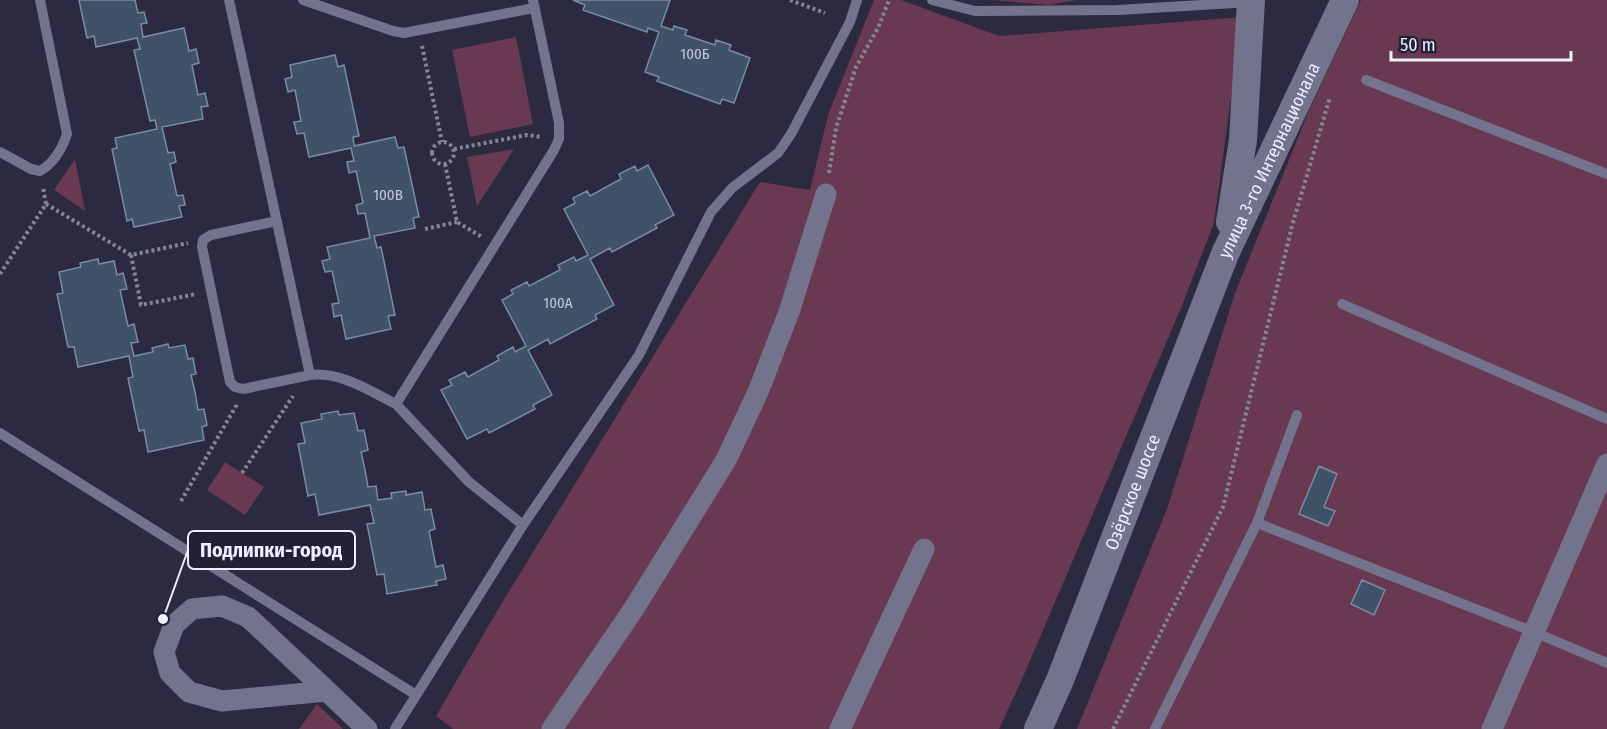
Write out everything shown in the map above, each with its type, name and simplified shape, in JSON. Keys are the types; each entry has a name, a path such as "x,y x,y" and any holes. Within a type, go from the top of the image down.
{"main road":[{"name":"улица 3-го Интернационала","path":"1225,254 1345,0"},
{"name":"улица 3-го Интернационала","path":"1225,254 1243,140 1251,1"},
{"name":"Озёрское шоссе","path":"1038,729 1065,669 1225,254"}],"street":[{"path":"552,729 633,610 726,460 758,392 789,312 826,194"},
{"path":"1492,729 1607,464"},
{"path":"840,729 924,549"},
{"path":"327,691 222,701 189,692 171,673 164,652 174,625 192,609 222,606 248,617 327,691 367,729"}],"lane":[{"path":"0,152 31,169 40,171 50,166 67,134 40,0"},
{"path":"229,0 310,375"},
{"path":"303,0 404,33 419,32 533,4 560,139 396,404"},
{"path":"395,729 523,525 639,355 711,212 732,188 778,153 790,135 850,21 857,0"},
{"path":"932,0 975,11 1118,10 1251,1"},
{"path":"1365,80 1607,174"},
{"path":"277,221 211,235 203,240 202,247 230,382 235,387 243,389 322,373 334,375 396,404 469,482 523,525"},
{"path":"1342,304 1607,419"},
{"path":"1155,729 1257,523 1297,415"},
{"path":"0,433 416,695"},
{"path":"1257,523 1607,663"}],"path":[{"path":"790,0 825,12"},
{"path":"826,194 836,128 856,67 878,28 889,0"},
{"path":"419,32 442,142"},
{"path":"1113,729 1223,507 1292,225 1331,96"},
{"path":"454,149 527,135 560,139"},
{"path":"442,142 450,144 454,149 454,156 446,164 439,163 434,159 432,153 434,147 442,142"},
{"path":"446,164 458,222"},
{"path":"0,274 46,204 40,171"},
{"path":"46,204 131,255 203,240"},
{"path":"425,229 458,222 495,246"},
{"path":"131,255 141,305 211,291"},
{"path":"181,501 236,406 235,387"},
{"path":"242,473 294,393"}],"shaded area":[{"path":"874,0 901,0 999,36 1242,17 1214,223 1181,308 999,729 453,729 436,716 497,611 760,182 810,190 828,115"},
{"path":"991,0 1077,0 1049,5"},
{"path":"1361,0 1607,0 1607,729 1077,729 1167,509 1235,293 1310,108"},
{"path":"516,37 533,124 470,137 452,50"},
{"path":"514,149 477,206 467,157"},
{"path":"75,159 85,211 54,190"},
{"path":"225,462 264,487 245,515 207,490"},
{"path":"317,704 343,729 299,729"}],"building":[{"path":"79,0 135,0 138,13 144,12 147,23 141,24 143,37 184,28 189,51 196,49 199,63 192,65 198,95 205,93 208,106 201,107 203,119 162,127 168,153 174,152 176,162 170,164 177,196 183,195 185,205 179,206 182,217 134,227 132,219 127,221 112,149 117,148 115,138 157,129 155,120 150,121 134,50 140,49 137,38 96,47 94,36 87,38"},
{"path":"573,0 670,0 661,26 673,30 674,26 687,30 685,35 715,45 716,40 731,45 729,50 750,58 734,103 722,99 720,104 657,81 659,77 645,72 659,32 648,28 647,32 583,10 585,5"},
{"path":"335,55 338,67 344,65 359,136 353,137 354,146 395,137 398,148 404,147 419,217 413,218 415,228 374,236 377,248 381,247 395,315 388,316 391,329 346,339 341,315 334,317 332,304 339,303 332,271 325,272 322,261 330,259 327,247 370,238 365,213 358,214 356,205 363,203 356,171 349,173 347,162 354,161 351,148 309,157 304,133 297,134 294,122 301,121 295,90 288,92 285,79 292,77 290,65"},
{"path":"648,165 674,215 655,225 657,228 612,252 610,248 590,259 614,305 595,315 597,319 550,344 548,339 528,350 552,395 533,405 535,409 489,433 487,429 467,439 441,390 452,385 449,380 465,372 468,377 499,360 497,356 513,347 515,352 526,346 502,300 513,294 511,290 527,282 529,286 560,270 558,265 574,257 576,261 588,255 564,209 575,203 573,198 587,191 590,196 621,179 619,174 635,166 637,171"},
{"path":"98,259 99,264 114,261 117,275 123,273 127,289 120,290 128,326 134,324 138,342 131,343 134,356 153,352 152,348 168,344 169,348 185,345 188,359 193,358 196,374 191,375 198,410 204,409 207,425 202,427 204,440 148,452 144,430 139,431 128,378 133,377 129,356 78,367 74,347 68,347 57,294 63,293 59,272 81,267 80,263"},
{"path":"338,411 339,415 354,413 358,431 364,430 368,450 361,452 368,487 376,486 378,500 392,498 391,493 406,491 406,495 422,492 425,510 431,509 435,529 429,531 436,567 443,565 446,579 436,581 437,585 387,594 384,574 377,575 367,524 374,523 370,505 319,515 315,494 308,496 298,444 305,443 301,423 322,419 321,414"},
{"path":"1319,466 1337,474 1324,507 1335,511 1328,526 1299,514"},
{"path":"1362,580 1385,590 1374,615 1351,604"}],"place":[{"name":"Подлипки-город","path":"163,619"}]}
